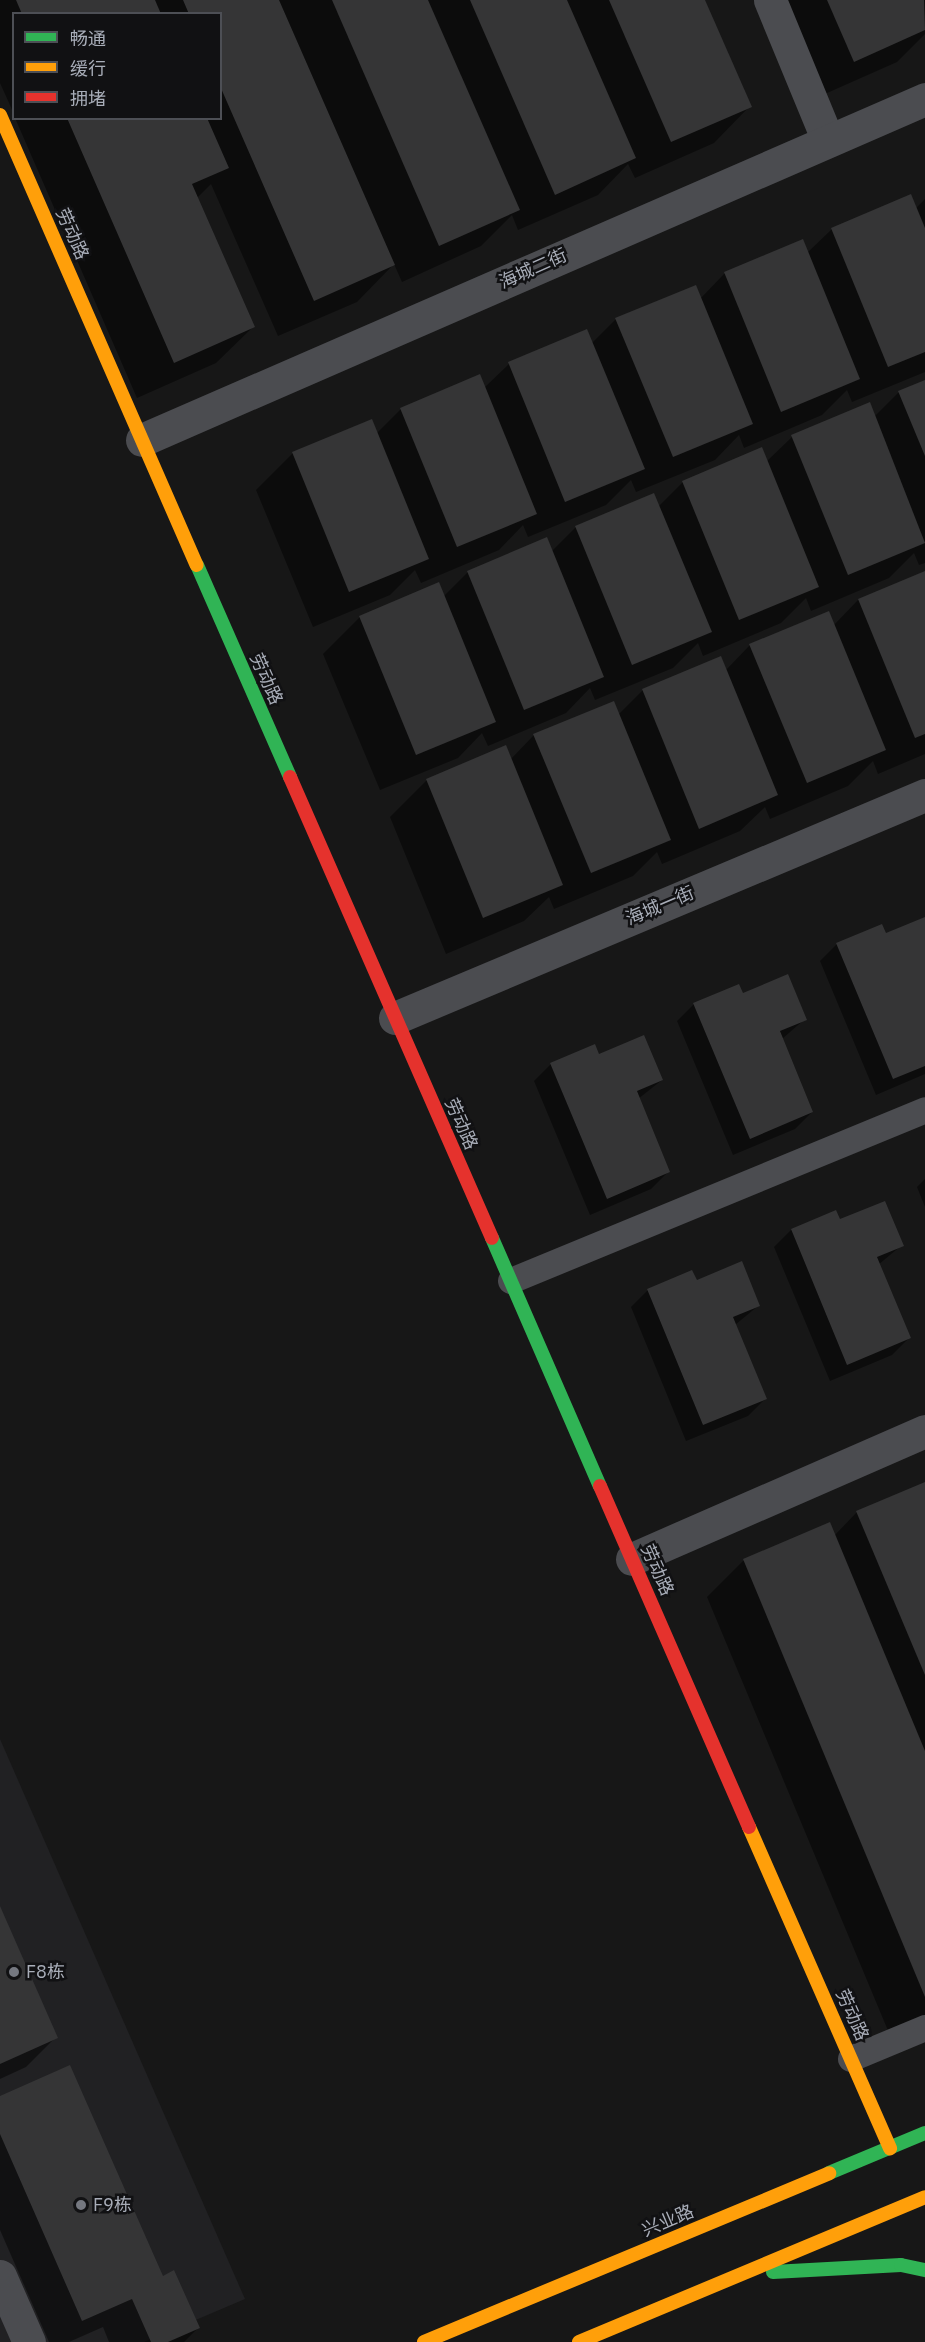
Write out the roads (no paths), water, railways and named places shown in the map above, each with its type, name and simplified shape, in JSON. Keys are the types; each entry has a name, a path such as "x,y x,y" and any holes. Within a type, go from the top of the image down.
{"street":[{"path":"770,0 828,141"},
{"name":"海城二街","path":"142,440 925,99"},
{"name":"劳动路","path":"0,115 890,2148"},
{"name":"海城一街","path":"395,1018 925,795"},
{"path":"632,1558 925,1431"},
{"name":"兴业路","path":"424,2342 925,2133"},
{"path":"579,2342 925,2197"},
{"path":"732,2278 854,2266 901,2265 925,2270"},
{"path":"0,2276 29,2342"}],"lane":[{"path":"510,1281 925,1110"},
{"path":"851,2059 925,2028"}],"place":[{"name":"F8栋","path":"14,1972"},
{"name":"F9栋","path":"81,2205"}]}
